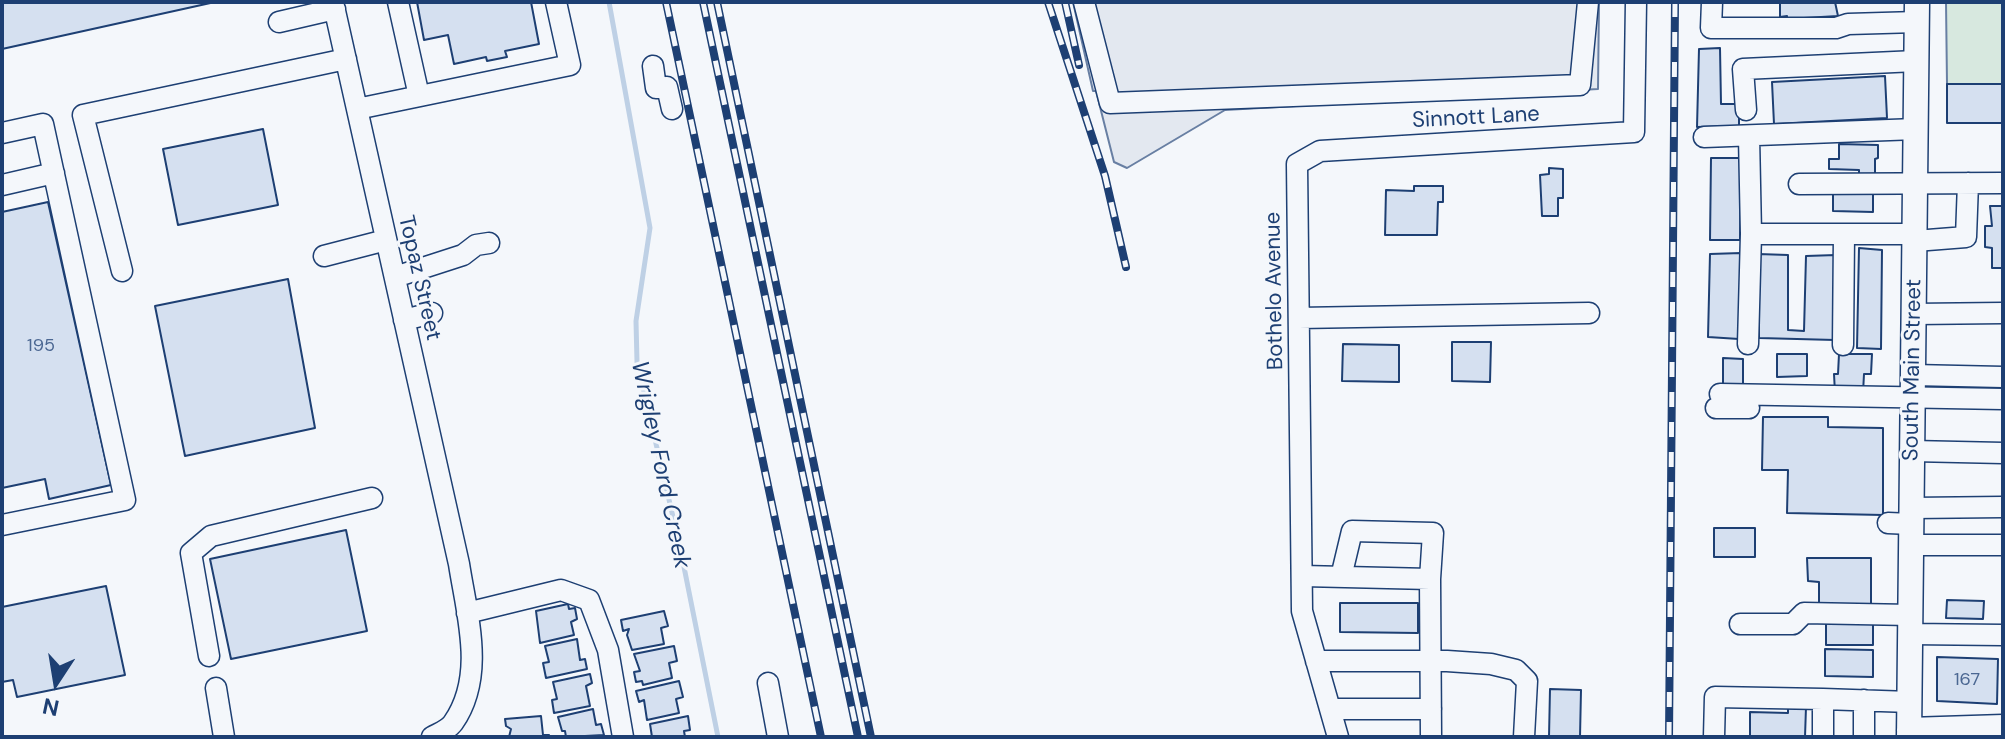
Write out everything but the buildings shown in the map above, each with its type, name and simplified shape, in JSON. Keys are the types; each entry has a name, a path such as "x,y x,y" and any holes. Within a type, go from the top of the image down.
{"main road":[{"name":"South Main Street","path":"1909,734 1910,625 1906,525 1912,451 1917,12"},
{"path":"1909,734 2003,727"}],"street":[{"path":"398,2 419,96"},
{"path":"357,109 570,65 556,2"},
{"path":"1084,2 1110,103 1580,85 1588,2"},
{"name":"Sinnott Lane","path":"1320,151 1634,132 1636,2"},
{"path":"1712,2 1711,28 1836,28 1917,12"},
{"path":"279,22 334,6"},
{"name":"Topaz Street","path":"334,6 460,568 473,646 468,693 456,732"},
{"path":"122,271 83,115 346,59"},
{"path":"1746,110 1743,69 1916,61"},
{"path":"653,66 656,88 667,87 672,109"},
{"path":"2,133 43,124 125,500 2,525"},
{"path":"1704,137 1916,129"},
{"path":"1748,344 1751,234 1749,136"},
{"name":"Bothelo Avenue","path":"1320,151 1297,164 1302,611 1338,737"},
{"path":"2,185 54,173"},
{"path":"1751,234 1966,237 1968,183"},
{"path":"1799,184 2003,183"},
{"path":"1843,345 1844,234"},
{"path":"324,256 386,240"},
{"path":"395,277 463,255 476,245 489,243"},
{"path":"404,320 432,313"},
{"path":"1299,318 1589,313"},
{"path":"1914,314 2003,313"},
{"path":"1913,393 2003,377"},
{"path":"1718,401 1913,393 2003,399"},
{"path":"1912,451 2003,453"},
{"path":"209,656 191,553 211,536 372,498"},
{"path":"1906,525 2003,507"},
{"path":"1906,525 2003,545"},
{"path":"1341,577 1352,531 1433,533 1430,579 1431,737"},
{"path":"460,568 481,568"},
{"path":"1303,576 1430,579"},
{"path":"467,613 561,590 589,600 608,650 623,737"},
{"path":"1740,624 1793,624 1804,613 2003,635"},
{"path":"1316,661 1431,661 1491,664 1516,670 1527,681 1524,737"},
{"path":"768,683 778,737"},
{"path":"216,688 224,737"},
{"path":"1714,737 1715,697 1910,702"},
{"path":"1823,699 1823,737"},
{"path":"1864,700 1864,737"},
{"path":"1330,709 1431,709"},
{"path":"432,737 456,732"}],"shaded area":[{"path":"1073,2 1599,2 1598,89 1225,110 1127,168 1114,162 1096,91 1093,91"},
{"path":"1946,2 2003,2 2003,84 1947,84"}],"waterway":[{"name":"Wrigley Ford Creek","path":"609,2 650,228 636,321 637,362 680,547 718,737"}],"railway":[{"path":"666,2 821,737"},
{"path":"703,2 858,737"},
{"path":"717,2 871,737"},
{"path":"1048,2 1105,176 1126,267"},
{"path":"1065,2 1079,65"},
{"path":"1669,737 1675,2"}]}
